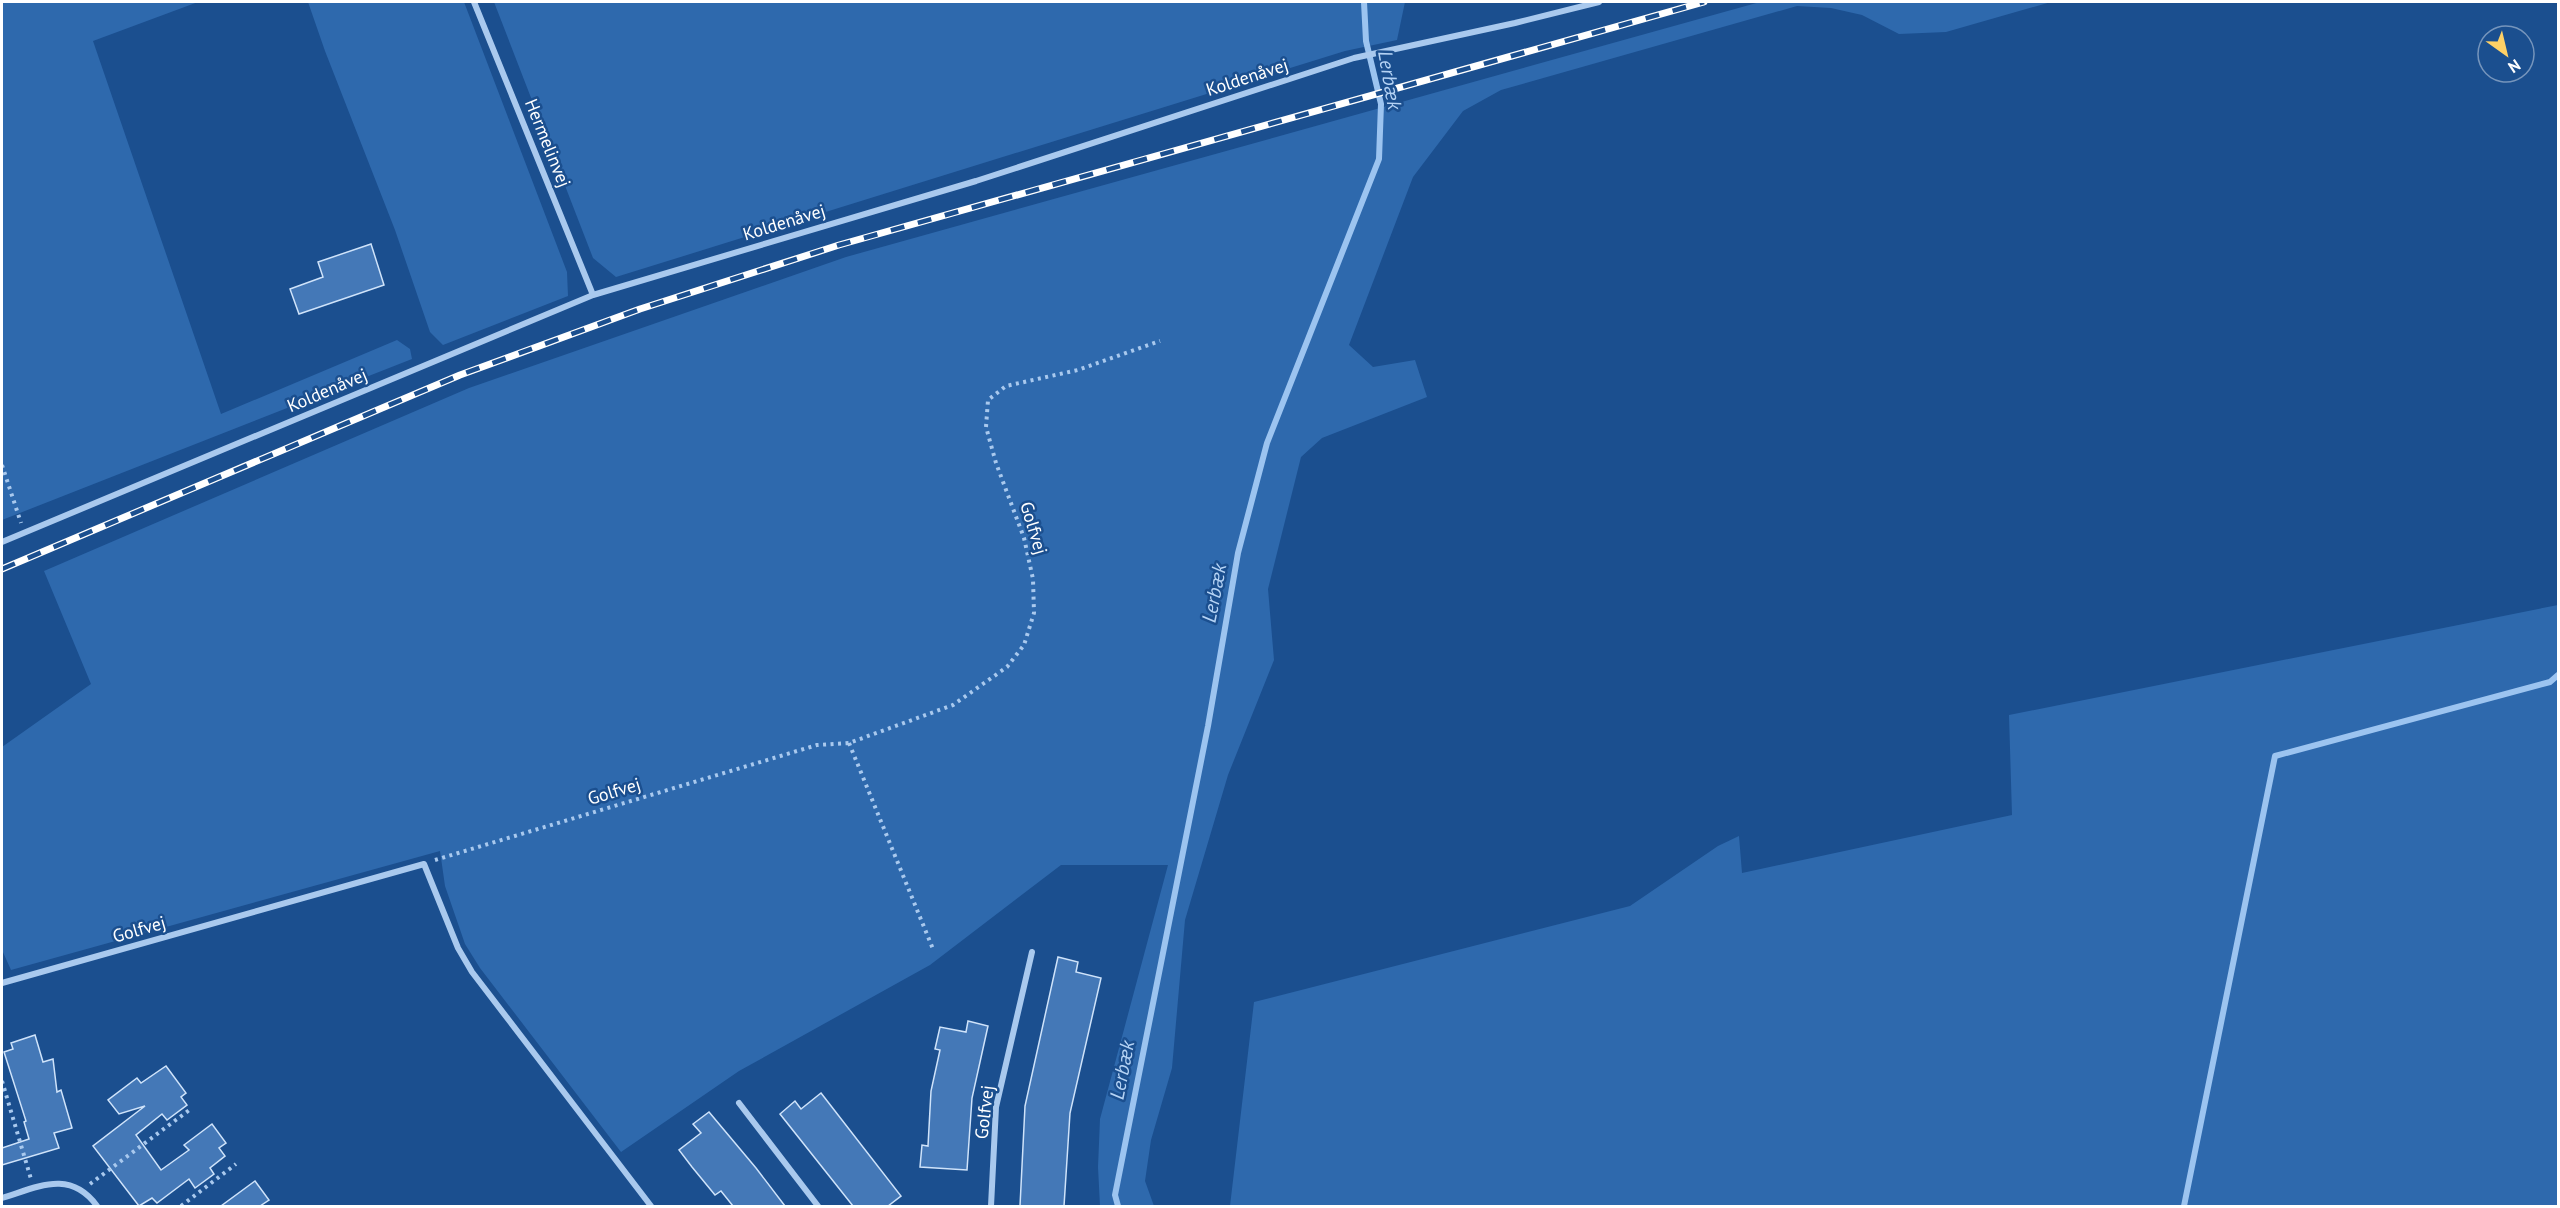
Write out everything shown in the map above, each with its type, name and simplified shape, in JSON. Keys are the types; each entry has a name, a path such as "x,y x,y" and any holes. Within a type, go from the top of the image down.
{"street":[{"name":"Hermelinvej","path":"474,2 593,295"},
{"name":"Koldenåvej","path":"2,542 593,295 976,181 1354,58 1515,24 1599,2"},
{"name":"Golfvej","path":"2,983 424,864"},
{"path":"424,864 458,948 472,972 651,1206"},
{"name":"Golfvej","path":"991,1206 996,1107 1032,952"},
{"path":"739,1103 818,1206"},
{"path":"2,1198 45,1184 70,1183 88,1194 97,1206"}],"path":[{"name":"Golfvej","path":"424,864 817,745 849,743 953,705 1007,668 1024,645 1035,613 1033,579 1024,538 996,463 986,427 988,400 1006,386 1078,370 1160,341"},
{"path":"2,465 24,533"},
{"path":"849,743 933,949"},
{"path":"2,1081 34,1188"},
{"path":"83,1190 192,1108"},
{"path":"181,1206 236,1164"}],"shaded area":[{"path":"2,2 198,2 93,41 221,414 397,340 410,349 412,359 2,520"},
{"path":"308,2 464,2 567,272 568,296 443,345 430,332 395,230"},
{"path":"494,2 1405,2 1397,40 1345,51 616,277 593,258"},
{"path":"1760,2 2051,2 1946,32 1899,34 1862,15 1831,8 1797,6 1501,90 1463,111 1413,177 1349,345 1373,367 1415,360 1427,397 1322,438 1301,457 1268,589 1274,660 1228,775 1185,920 1172,1068 1151,1140 1145,1181 1154,1206 1100,1206 1098,1167 1100,1119 1168,865 1061,865 930,965 739,1071 621,1152 480,968 465,944 445,886 440,851 11,970 2,950 2,747 91,684 44,571 469,388 846,257"},
{"path":"2558,605 2558,1206 1230,1206 1254,1002 1630,906 1718,846 1739,836 1742,873 2012,815 2009,715"}],"building":[{"path":"371,244 384,285 299,314 290,289 323,277 318,262"},
{"path":"1058,957 1078,962 1076,972 1101,978 1070,1113 1064,1206 1020,1206 1025,1106"},
{"path":"968,1021 988,1026 972,1098 967,1170 920,1167 922,1145 928,1146 931,1091 940,1050 935,1049 940,1027 966,1032"},
{"path":"35,1035 43,1062 53,1059 57,1092 61,1090 72,1128 54,1133 59,1148 2,1165 2,1148 29,1139 24,1122 26,1121 4,1052 13,1049 11,1043"},
{"path":"166,1066 186,1093 181,1097 187,1105 167,1120 162,1114 136,1135 161,1170 189,1150 184,1145 212,1124 226,1143 219,1148 225,1156 210,1168 214,1174 195,1188 189,1179 157,1203 152,1198 139,1206 93,1146 145,1106 119,1114 108,1100 137,1078 141,1083"},
{"path":"821,1093 901,1196 888,1206 853,1206 780,1114 795,1101 801,1109"},
{"path":"709,1112 785,1206 733,1206 721,1191 715,1195 692,1167 679,1150 701,1133 693,1124"},
{"path":"255,1181 269,1200 260,1206 221,1206"}],"waterway":[{"name":"Lerbæk","path":"1118,1206 1115,1195 1208,726 1238,553 1267,443 1379,159 1381,104 1366,41 1364,2"},
{"path":"2184,1206 2275,756 2550,682 2558,675"}],"railway":[{"path":"2,569 460,375 640,309 839,245 1704,2"}]}
